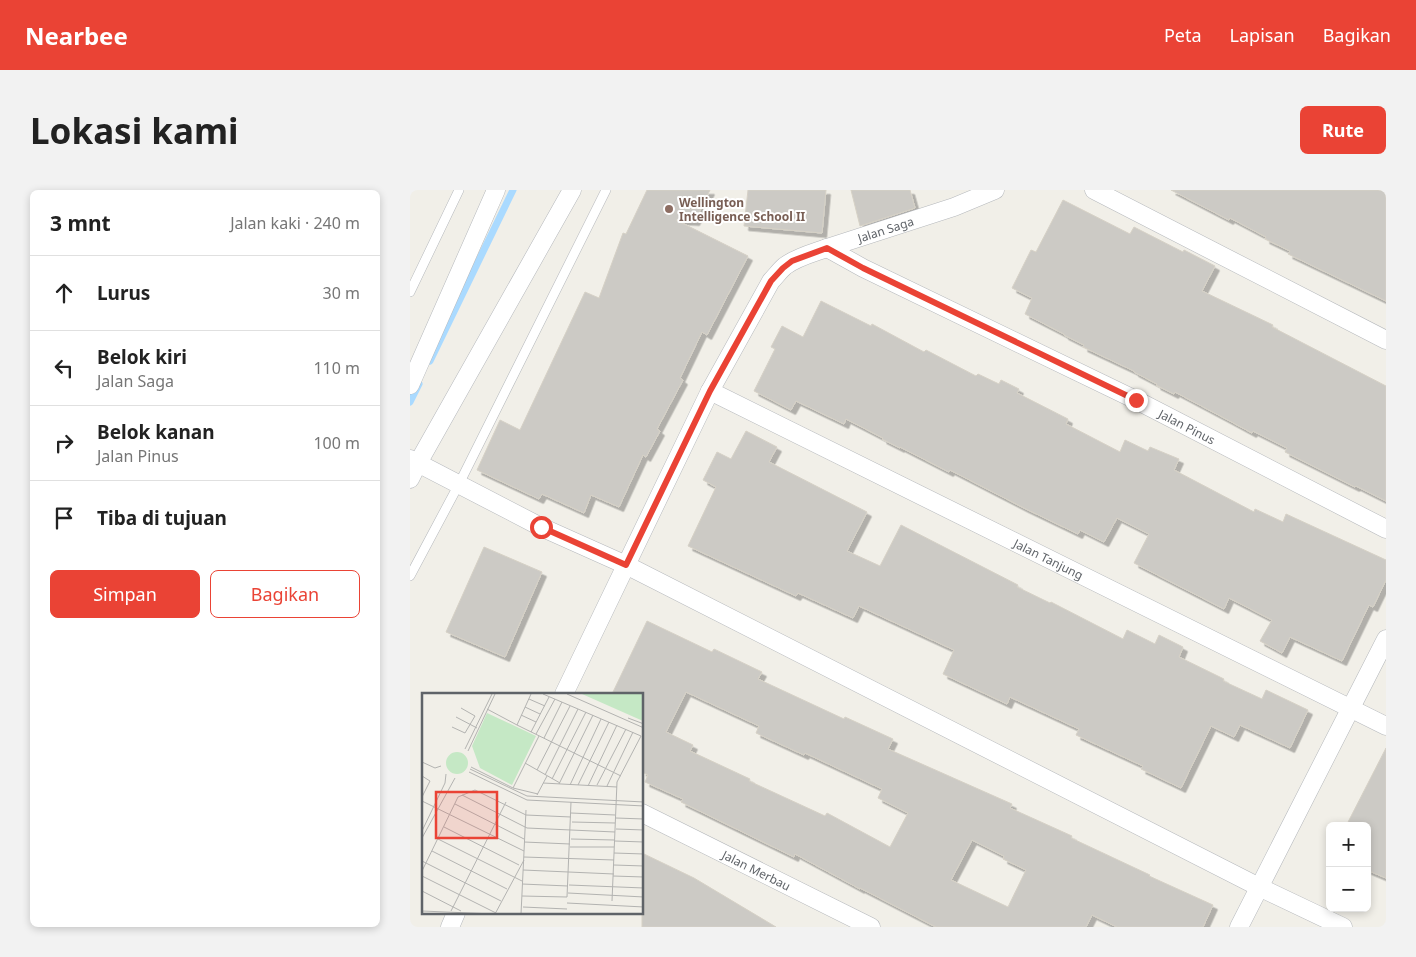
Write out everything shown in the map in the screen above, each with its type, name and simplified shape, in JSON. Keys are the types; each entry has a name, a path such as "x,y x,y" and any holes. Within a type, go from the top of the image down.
{"street":[{"path":"410,385 496,190"},
{"path":"410,479 414,461 572,190"},
{"name":"Jalan Saga","path":"564,693 710,391 771,281 792,261 954,207 995,190"},
{"path":"1094,190 1386,340"},
{"name":"Jalan Pinus","path":"827,248 863,268 1136,400 1386,530"},
{"name":"Jalan Tanjung","path":"710,391 1386,726"},
{"path":"414,461 541,527 626,565 1259,887 1343,927"},
{"path":"1240,927 1386,639"},
{"name":"Jalan Merbau","path":"644,814 871,927"},
{"path":"450,927 456,914"}],"lane":[{"path":"410,292 459,190"},
{"path":"410,576 459,484 606,190"}],"building":[{"path":"647,190 710,190 695,221 676,220 748,256 707,335 702,332 680,378 683,380 657,429 660,431 646,457 643,455 619,507 591,495 584,513 542,494 539,499 477,470 500,420 520,430 585,292 599,298 623,233 626,234"},
{"path":"748,190 826,190 822,233 744,226"},
{"path":"851,190 910,190 915,208 860,226"},
{"path":"1171,190 1386,190 1386,301 1288,254 1290,251 1265,239 1266,237"},
{"path":"1063,200 1130,234 1134,227 1215,266 1202,291 1273,325 1272,327 1386,386 1386,501 1285,452 1287,448 1253,431 1252,433 1175,392 1174,394 1156,385 1134,371 1083,347 1084,345 1025,314 1032,298 1012,288 1031,250 1036,252"},
{"path":"821,301 871,326 872,324 924,352 926,350 976,376 978,374 999,384 1001,380 1019,389 1017,393 1068,419 1066,424 1120,452 1125,440 1148,451 1150,447 1179,459 1174,470 1254,512 1255,509 1283,522 1286,514 1386,560 1386,580 1373,607 1369,605 1342,661 1290,637 1282,653 1260,641 1272,620 1229,598 1224,609 1134,563 1149,534 1117,518 1104,542 1080,530 1078,534 950,470 949,472 900,448 846,419 844,424 796,401 791,410 754,391 775,349 771,347 782,326 803,337"},
{"path":"746,431 777,447 769,462 867,512 847,551 880,566 901,525 1018,585 1017,587 1051,602 1123,639 1127,630 1155,644 1159,635 1183,647 1179,657 1224,679 1223,681 1262,699 1266,690 1308,710 1290,748 1240,725 1234,737 1211,726 1181,788 1141,769 1143,766 1076,735 1079,729 1010,697 1007,704 943,674 954,650 859,606 853,618 798,593 796,596 688,546 716,487 703,480 717,452 731,459"},
{"path":"484,547 542,572 505,657 446,632"},
{"path":"647,621 712,652 714,649 762,672 758,679 844,719 845,717 893,739 888,749 1012,804 1010,808 1213,905 1203,927 1117,927 1092,915 1086,927 936,927 795,854 794,857 681,802 683,799 645,782 648,775 644,773 644,693 612,693","holes":["686,692 759,726 756,733 804,755 805,753 882,789 878,798 908,813 890,847 827,813 825,816 690,751 693,745 666,732","972,840 1004,856 1003,859 1026,870 1008,907 951,880"]},
{"path":"1386,748 1386,878 1371,872 1371,822 1348,822"},
{"path":"644,854 694,878 776,927 642,927 642,914 644,914"}],"waterway":[{"path":"430,361 513,190"},
{"path":"410,402 419,384"}],"place":[{"name":"Wellington Intelligence School II","path":"669,209"}],"route":[{"path":"541,527 626,565 710,391 771,281 792,261 827,248 863,268 1136,400"}]}
